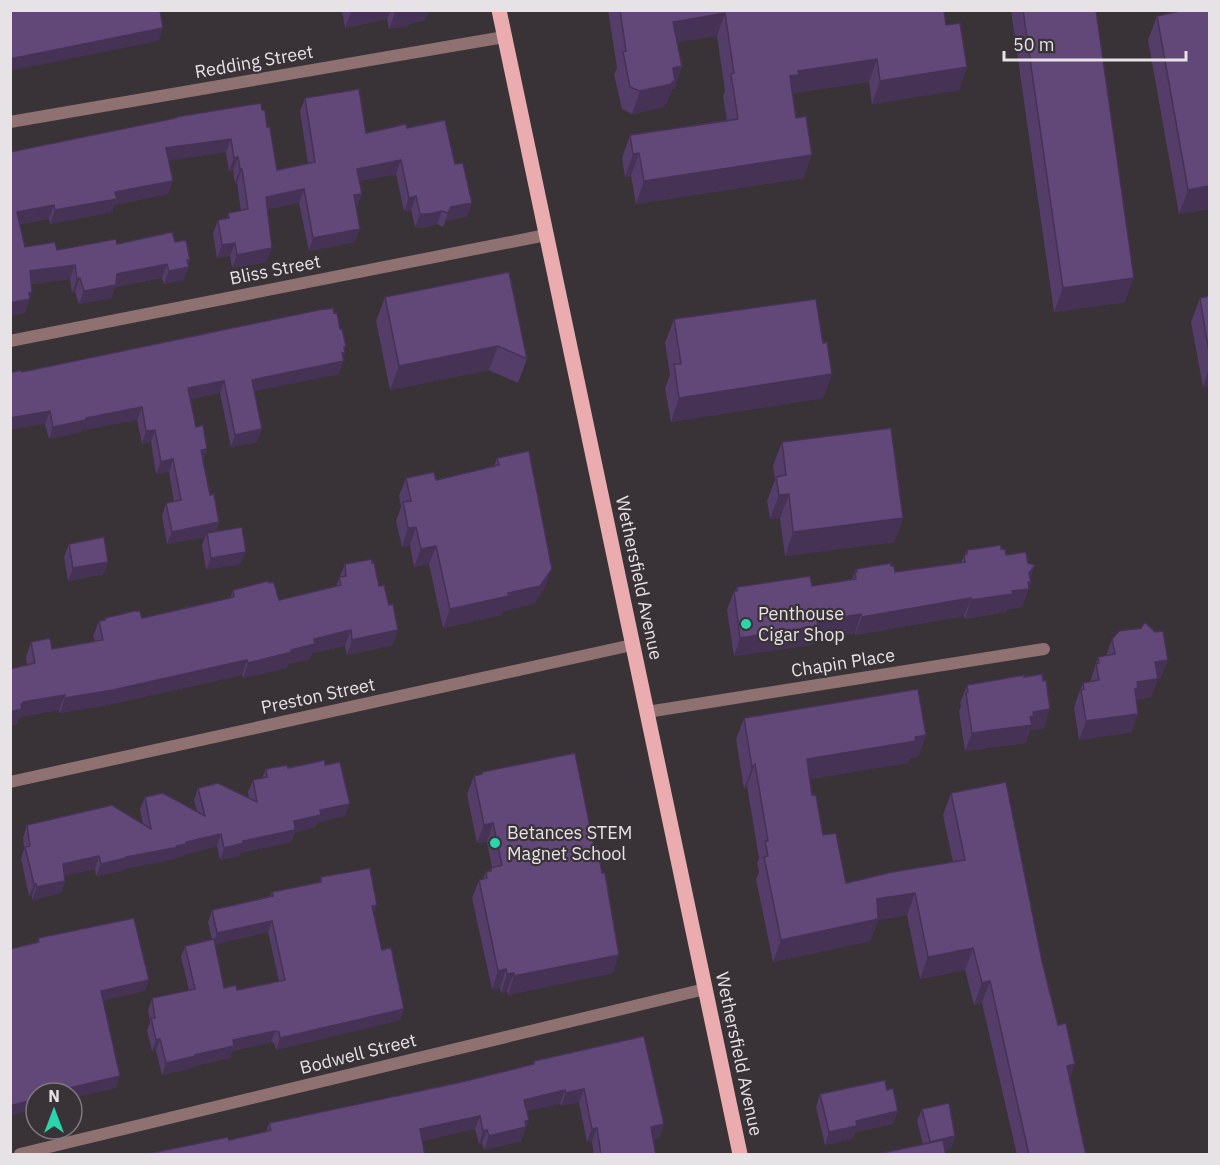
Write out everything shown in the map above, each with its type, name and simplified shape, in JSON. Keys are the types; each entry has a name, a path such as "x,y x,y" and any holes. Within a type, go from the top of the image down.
{"main road":[{"name":"Wethersfield Avenue","path":"499,10 740,1155"}],"street":[{"name":"Redding Street","path":"10,122 504,37"},
{"name":"Bliss Street","path":"10,340 546,235"},
{"name":"Preston Street","path":"10,782 632,645"},
{"name":"Chapin Place","path":"647,712 1044,649"},
{"name":"Bodwell Street","path":"20,1155 705,989"}],"building":[{"path":"10,10 160,10 163,28 10,59"},
{"path":"394,10 412,10 395,13"},
{"path":"620,10 944,10 946,25 960,23 967,67 880,81 877,59 798,71 799,75 790,76 796,118 806,116 812,155 644,181 639,153 633,154 630,135 738,119 731,74 734,73 725,13 673,22 682,66 673,68 675,81 672,84 640,91 630,87 623,52 626,51"},
{"path":"1023,10 1096,10 1134,278 1063,288"},
{"path":"1184,10 1209,10 1209,186 1188,190 1157,16"},
{"path":"359,89 366,133 406,124 407,128 445,120 455,164 463,163 472,203 451,207 448,213 442,211 420,214 416,196 409,198 401,160 357,169 362,194 354,195 360,229 313,238 304,189 266,197 272,248 237,255 235,243 222,245 218,220 229,218 228,213 248,209 242,169 240,169 238,157 234,158 231,139 166,148 173,181 115,192 117,199 55,210 54,205 17,212 25,247 55,242 57,250 116,239 117,244 172,232 175,242 186,240 189,267 169,271 167,264 117,274 116,285 84,291 80,278 77,279 75,265 30,271 32,292 29,293 30,299 10,303 10,152 176,117 261,103 262,110 265,110 267,127 270,127 277,170 315,162 305,98"},
{"path":"509,272 527,359 498,346 399,366 385,297"},
{"path":"1209,296 1209,353 1200,298"},
{"path":"816,299 823,343 827,342 832,374 679,398 674,364 681,364 674,319"},
{"path":"333,308 334,313 337,312 346,346 344,347 345,353 342,353 344,361 252,380 262,429 235,435 224,381 188,388 196,427 203,425 207,449 201,450 210,495 214,494 219,522 172,532 166,503 181,500 173,459 161,462 155,430 146,431 142,407 53,427 50,411 10,418 10,373"},
{"path":"891,428 903,518 793,532 789,494 779,495 776,477 786,475 782,442"},
{"path":"529,451 552,569 540,586 508,593 509,596 450,609 436,546 421,549 416,527 408,528 403,502 411,501 406,478 434,472 436,480 499,465 497,458"},
{"path":"242,527 246,552 211,558 207,533"},
{"path":"104,537 108,562 73,568 69,544"},
{"path":"1001,545 1006,555 1026,552 1028,563 1035,565 1029,573 1031,582 1028,582 1029,589 1012,591 1013,594 971,600 971,598 862,617 861,614 817,621 818,626 740,638 734,591 737,591 737,587 810,576 812,586 856,579 856,569 891,563 895,572 965,562 964,555 967,554 967,550"},
{"path":"372,559 379,586 384,585 389,605 393,604 398,630 352,640 351,630 314,639 315,644 291,650 292,652 248,663 247,660 113,690 23,702 22,709 10,712 10,669 35,663 31,642 50,638 52,649 103,640 99,621 105,618 140,611 142,618 234,597 233,590 268,581 269,583 274,582 279,600 341,585 339,577 346,576 345,564"},
{"path":"1145,622 1155,632 1163,631 1168,660 1155,662 1158,679 1137,682 1138,688 1135,689 1138,714 1086,721 1081,690 1084,689 1083,683 1099,680 1096,664 1099,663 1098,657 1115,654 1112,639 1119,631 1141,628"},
{"path":"1042,674 1043,681 1046,680 1050,709 1033,712 1034,716 1030,717 1032,725 972,733 966,693 968,692 967,685"},
{"path":"918,689 926,735 915,737 916,741 807,759 812,795 816,795 823,835 836,833 846,883 892,872 965,860 951,793 1006,782 1042,961 1058,1025 1066,1023 1075,1064 1067,1066 1086,1155 1029,1155 990,981 982,983 973,948 928,957 915,893 877,899 878,919 781,940 764,857 768,856 765,841 768,841 755,764 752,767 744,718"},
{"path":"575,753 594,846 597,845 602,873 605,873 619,955 514,976 514,973 507,974 506,969 498,971 479,880 487,878 486,872 491,871 491,868 502,865 493,823 484,825 474,776 482,772"},
{"path":"325,760 325,765 340,762 350,804 320,810 321,815 294,821 295,830 243,841 244,843 224,848 221,834 186,842 186,844 177,846 179,847 101,864 99,856 63,864 65,881 37,887 34,884 25,847 30,846 27,825 112,805 151,829 145,797 163,793 205,816 198,788 218,783 257,802 253,780 267,777 266,769 287,765 288,768"},
{"path":"370,868 377,905 372,906 382,950 391,947 404,1009 280,1038 279,1032 275,1031 233,1040 234,1046 166,1063 160,1039 156,1040 151,1018 155,1018 152,998 195,989 185,946 214,939 224,988 236,985 237,990 285,980 272,921 217,933 212,910 273,896 272,892 321,882 321,877"},
{"path":"134,918 149,980 101,991 120,1076 84,1085 84,1081 24,1081 24,1102 10,1106 10,949 39,942 38,938"},
{"path":"644,1036 664,1124 651,1127 656,1155 601,1155 597,1128 592,1129 584,1089 566,1093 565,1090 524,1100 529,1120 525,1121 526,1127 489,1136 487,1130 483,1131 480,1116 420,1129 425,1155 142,1155 268,1131 271,1130 269,1123 457,1083 534,1064 534,1061"},
{"path":"885,1080 887,1090 893,1088 898,1111 856,1121 857,1126 829,1132 820,1094"},
{"path":"949,1103 955,1136 930,1142 922,1109"},
{"path":"943,1140 946,1155 873,1155"}],"place":[{"name":"Penthouse Cigar Shop","path":"746,624"},
{"name":"Betances STEM Magnet School","path":"495,843"}]}
